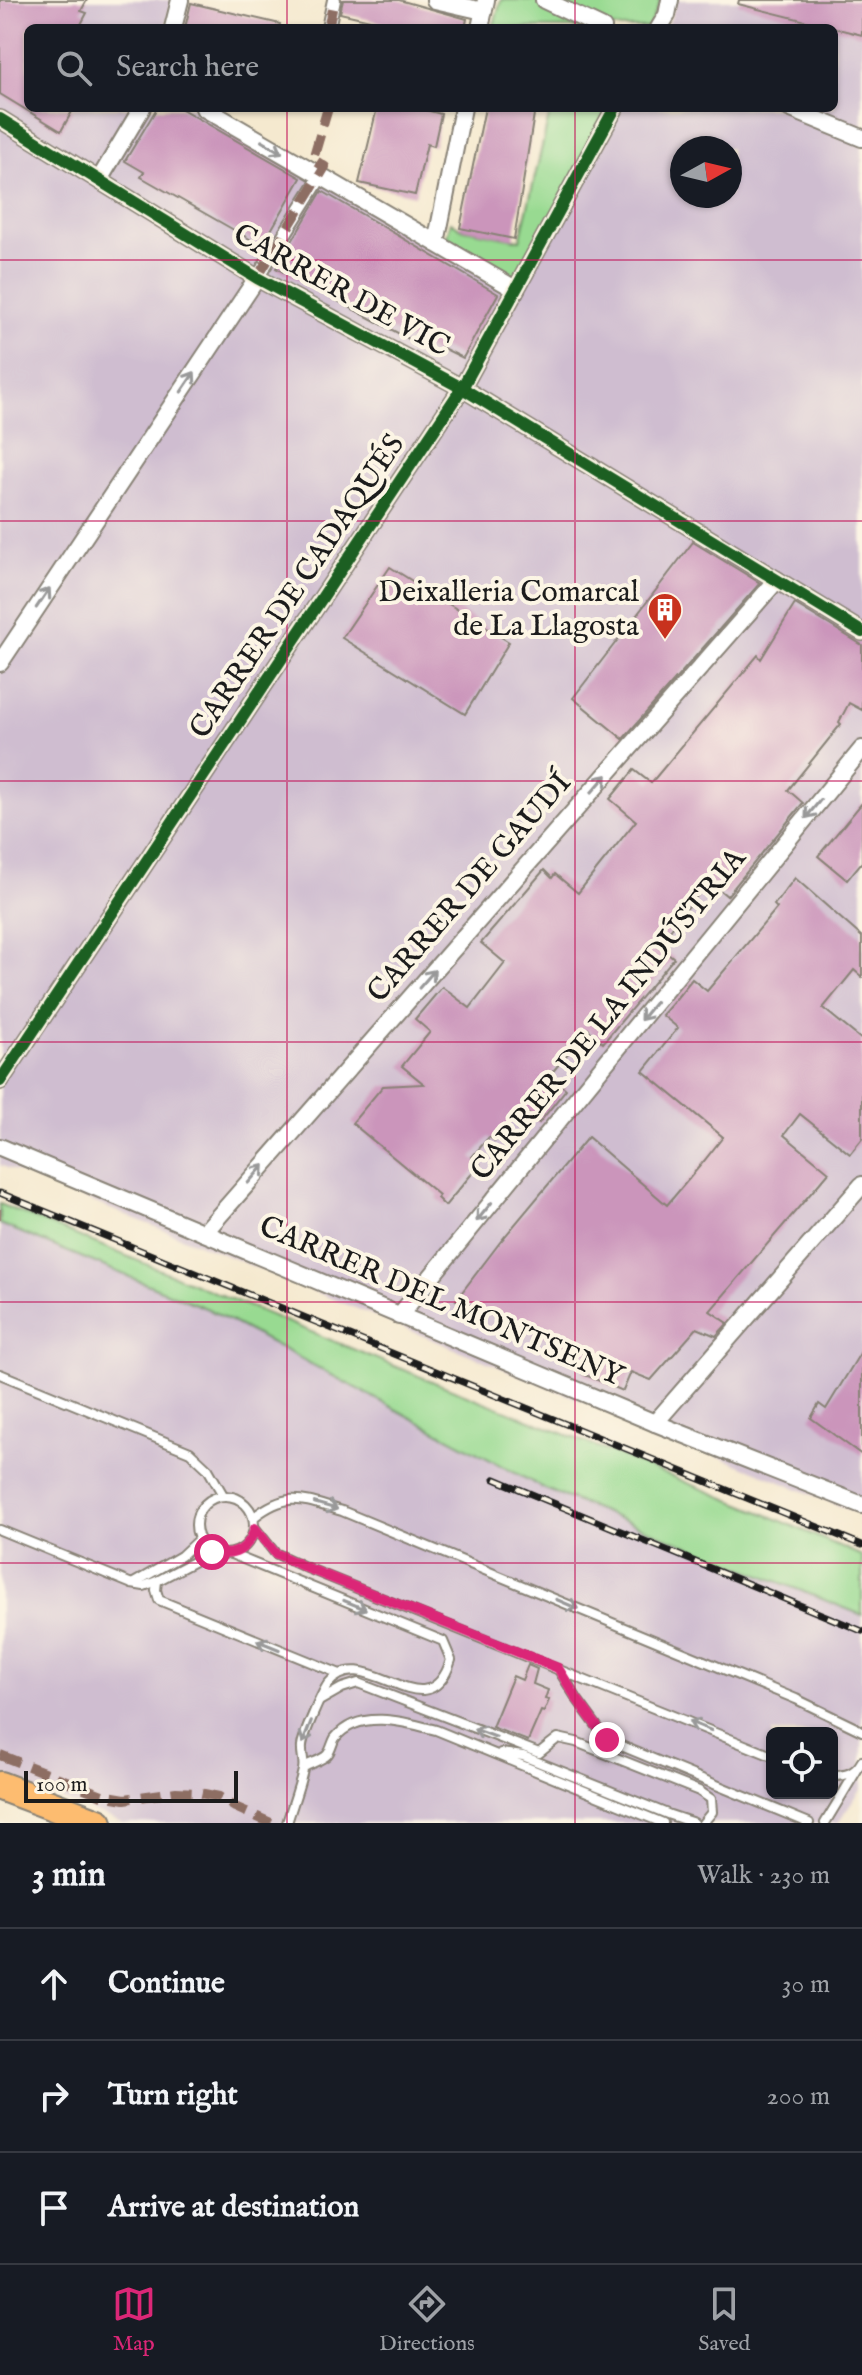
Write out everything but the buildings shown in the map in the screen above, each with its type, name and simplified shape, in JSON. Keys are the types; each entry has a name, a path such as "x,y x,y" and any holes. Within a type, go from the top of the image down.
{"highway":[{"path":"0,1786 98,1823"},
{"path":"0,1804 43,1823"}],"street":[{"path":"174,24 180,0"},
{"path":"329,24 334,0"},
{"path":"435,0 483,13"},
{"path":"544,0 595,24"},
{"path":"661,24 670,0"},
{"path":"99,180 140,112"},
{"path":"211,112 515,289"},
{"path":"436,243 462,112"},
{"name":"CARRER DE CADAQUÉS","path":"0,1081 462,388 613,112"},
{"path":"799,112 862,138"},
{"name":"CARRER DE VIC","path":"0,119 257,278 462,388 862,632"},
{"path":"0,663 257,278 321,176"},
{"name":"CARRER DE GAUDÍ","path":"204,1233 777,580"},
{"name":"CARRER DE LA INDÚSTRIA","path":"399,1316 862,749"},
{"name":"CARRER DEL MONTSENY","path":"0,1147 655,1423 862,1505"},
{"path":"655,1423 862,1185"}],"lane":[{"path":"0,1374 190,1452 208,1469 223,1495"},
{"path":"212,1552 199,1539 198,1512 204,1503 213,1498 233,1496 250,1508 255,1528 247,1545 231,1554"},
{"path":"254,1517 284,1499 308,1501 342,1511 796,1699 862,1731"},
{"path":"255,1528 275,1553 296,1563 766,1754"},
{"path":"0,1530 132,1584 144,1586 212,1552 231,1554 443,1641 451,1660 446,1677 433,1687 417,1692 367,1671 340,1674 159,1600 157,1581"},
{"path":"132,1584 181,1556 199,1539"},
{"path":"558,1668 607,1740 784,1818 809,1823"},
{"path":"287,1823 304,1767 302,1746 328,1685 340,1674"},
{"path":"320,1701 358,1683 539,1753 558,1738 576,1742 699,1791 711,1799 712,1812 703,1823"},
{"path":"304,1767 326,1756 336,1738 356,1723 390,1720 425,1727 489,1751 663,1823"},
{"path":"489,1751 523,1756 694,1823"},
{"path":"825,1823 862,1761"},
{"path":"838,1776 857,1770"}],"shaded area":[{"path":"0,0 172,0 166,24 24,24 24,112 215,112 519,295 620,112 838,112 838,24 668,24 677,0 862,0 862,1515 0,1165"},
{"path":"0,1224 208,1309 545,1489 862,1615 862,1788 838,1823 124,1823 0,1777"}],"green space":[{"path":"501,0 661,0 651,24 494,24"},
{"path":"550,112 610,112 514,286 446,238 451,222 460,228 520,240"},
{"path":"0,1204 862,1556 862,1615 545,1489 208,1309 0,1224"}],"railway":[{"path":"0,1193 862,1545"},
{"path":"495,1479 862,1631"}],"marked path":[{"path":"329,24 334,0"},
{"path":"257,278 325,167 313,159 327,112"},
{"path":"0,1755 102,1795 125,1799 176,1792 200,1793 219,1797 271,1823"}],"cycle path":[{"path":"0,1081 462,388 613,112"},
{"path":"0,119 257,278 462,388 862,632"}],"place":[{"name":"Deixalleria Comarcal de La Llagosta","path":"665,641"}],"route":[{"path":"212,1552 231,1554 239,1551 252,1538 255,1528 275,1553 307,1568 558,1668 607,1740"}]}
